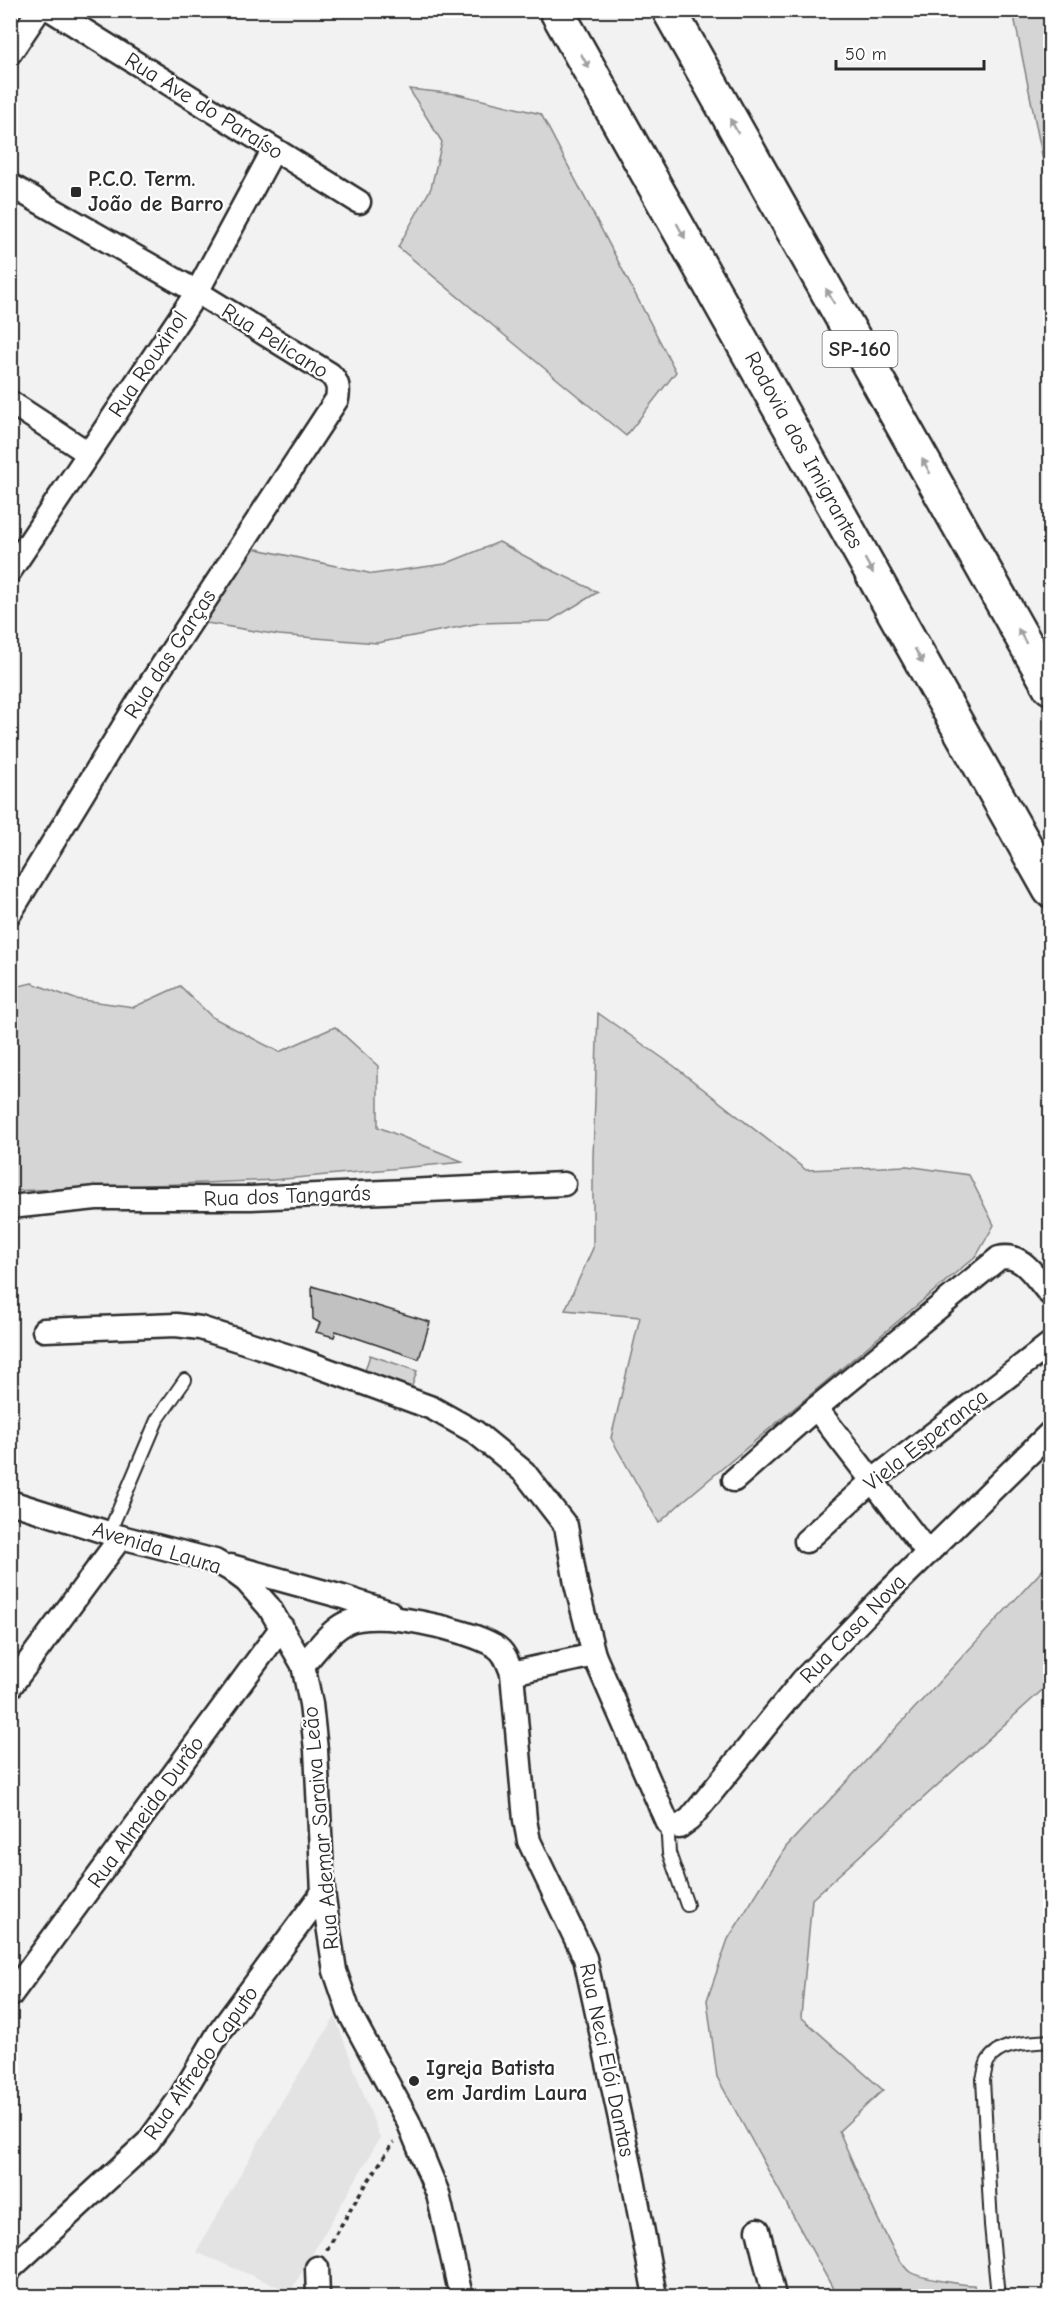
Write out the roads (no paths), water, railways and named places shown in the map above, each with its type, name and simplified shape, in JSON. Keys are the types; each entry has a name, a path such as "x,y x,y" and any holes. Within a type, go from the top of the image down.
{"highway":[{"name":"Rodovia dos Imigrantes","path":"556,10 1050,890"},
{"name":"SP-160","path":"669,10 1050,687"}],"street":[{"path":"10,53 39,10"},
{"name":"Rua Ave do Paraíso","path":"51,10 359,202"},
{"name":"Rua Rouxinol","path":"10,571 197,292 274,149"},
{"name":"Rua Pelicano","path":"10,185 197,292 330,374 338,382 337,399"},
{"name":"Rua das Garças","path":"10,913 139,701 337,399"},
{"path":"10,402 88,453"},
{"name":"Rua dos Tangarás","path":"10,1207 96,1198 251,1198 564,1184"},
{"path":"734,1480 816,1408 999,1258 1008,1256 1020,1260 1050,1294"},
{"path":"44,1330 176,1325 200,1328 298,1359 432,1408 475,1432 524,1472 566,1526 576,1584 594,1655 667,1822"},
{"name":"Viela Esperança","path":"806,1541 872,1481 1050,1344"},
{"path":"816,1408 928,1553"},
{"name":"Rua Casa Nova","path":"667,1822 679,1827 690,1819 803,1680 1050,1433"},
{"name":"Avenida Laura","path":"10,1502 115,1535 215,1561 246,1581 269,1607 282,1627"},
{"path":"10,1687 115,1535"},
{"path":"215,1561 480,1639 497,1647 508,1665 594,1655"},
{"path":"303,1665 333,1632 345,1623 358,1618 413,1620"},
{"name":"Rua Ademar Saraiva Leão","path":"282,1627 303,1665 311,1704 316,1749 323,1892 335,1971 349,2012 408,2121 438,2194 461,2296"},
{"name":"Rua Almeida Durão","path":"10,1996 282,1627"},
{"name":"Rua Neci Elói Dantas","path":"508,1665 529,1841 585,1958 656,2296"},
{"name":"Rua Alfredo Caputo","path":"10,2269 148,2142 180,2098 218,2034 323,1892"},
{"path":"758,2230 774,2296"},
{"path":"317,2268 318,2296"}],"lane":[{"path":"115,1535 157,1420 185,1380"},
{"path":"667,1822 669,1853 687,1905"},
{"path":"998,2296 991,2225 983,2079 988,2060 1001,2050 1016,2045 1050,2041"}],"place":[{"name":"P.C.O. Term. João de Barro","path":"76,192"},
{"name":"Igreja Batista em Jardim Laura","path":"414,2081"}]}
